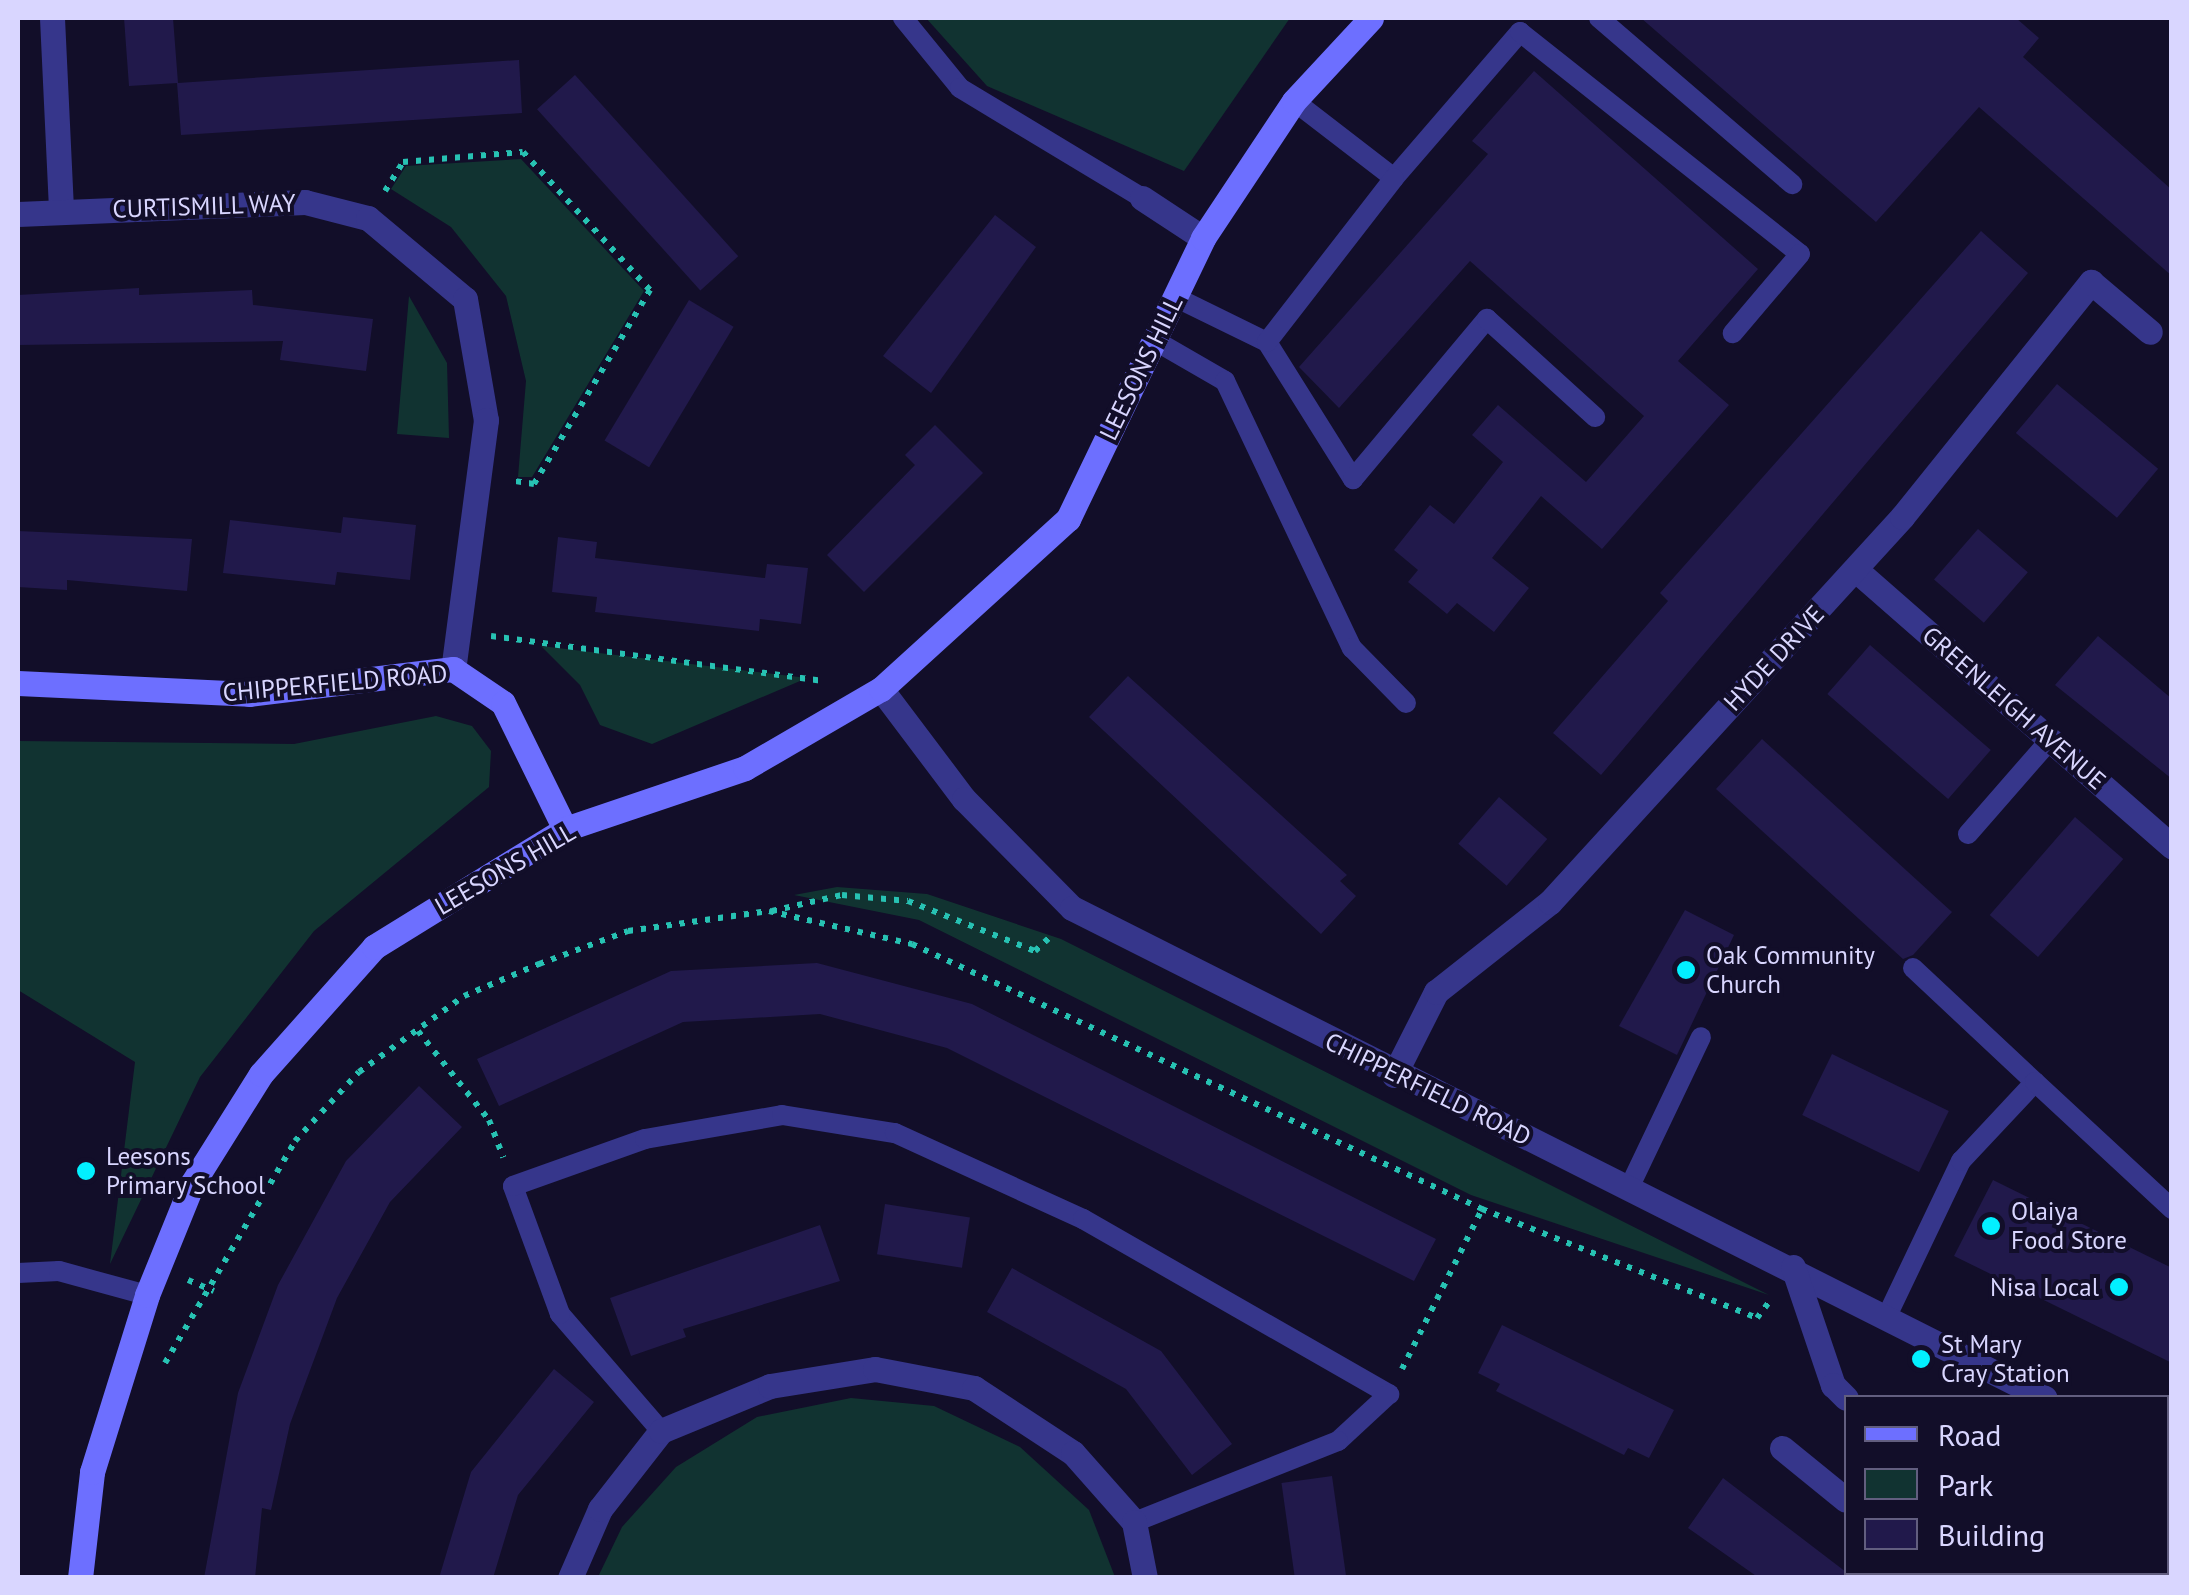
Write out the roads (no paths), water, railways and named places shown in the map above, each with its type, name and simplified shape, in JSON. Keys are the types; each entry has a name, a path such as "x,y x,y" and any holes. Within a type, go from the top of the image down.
{"street":[{"path":"52,18 61,212"},
{"name":"LEESONS HILL","path":"80,1578 92,1472 147,1296 192,1184 261,1074 374,947 565,829 745,768 881,689 1068,519 1203,238 1294,101 1371,18"},
{"path":"1142,198 1203,238"},
{"name":"CURTISMILL WAY","path":"18,214 305,202 368,218 465,299 486,420 453,668"},
{"name":"HYDE DRIVE","path":"1394,1075 1436,992 1550,902 1856,570 2091,282 2150,332"},
{"name":"GREENLEIGH AVENUE","path":"1856,570 2172,847"},
{"name":"CHIPPERFIELD ROAD","path":"18,683 250,694 453,668 503,703 565,829"},
{"name":"CHIPPERFIELD ROAD","path":"881,689 964,799 1078,911 1394,1075 1793,1267 2039,1395"},
{"path":"1793,1267 1834,1385 1844,1396"},
{"path":"570,1578 600,1509 661,1431 770,1386 875,1369 974,1388 1072,1453 1134,1522 1146,1578"},
{"path":"1782,1448 1844,1498"}],"lane":[{"path":"903,18 960,88 1142,198"},
{"path":"1599,18 1792,184"},
{"path":"1267,342 1394,178 1520,32 1800,254 1733,333"},
{"path":"1294,101 1394,178"},
{"path":"1175,297 1267,342 1353,478 1488,318 1596,417"},
{"path":"1154,340 1225,382 1352,648 1406,703"},
{"path":"1968,834 2050,740"},
{"path":"1912,968 2172,1209"},
{"path":"1629,1188 1701,1037"},
{"path":"1888,1316 1961,1161 2035,1082"},
{"path":"661,1431 560,1314 513,1186 645,1139 782,1115 894,1133 1083,1219 1389,1394 1338,1441 1134,1522"},
{"path":"18,1274 59,1270 147,1296"}],"place":[{"name":"Oak Community Church","path":"1686,970"},
{"name":"Leesons Primary School","path":"86,1171"},
{"name":"Olaiya Food Store","path":"1991,1226"},
{"name":"Nisa Local","path":"2119,1287"},
{"name":"St Mary Cray Station","path":"1921,1359"}]}
